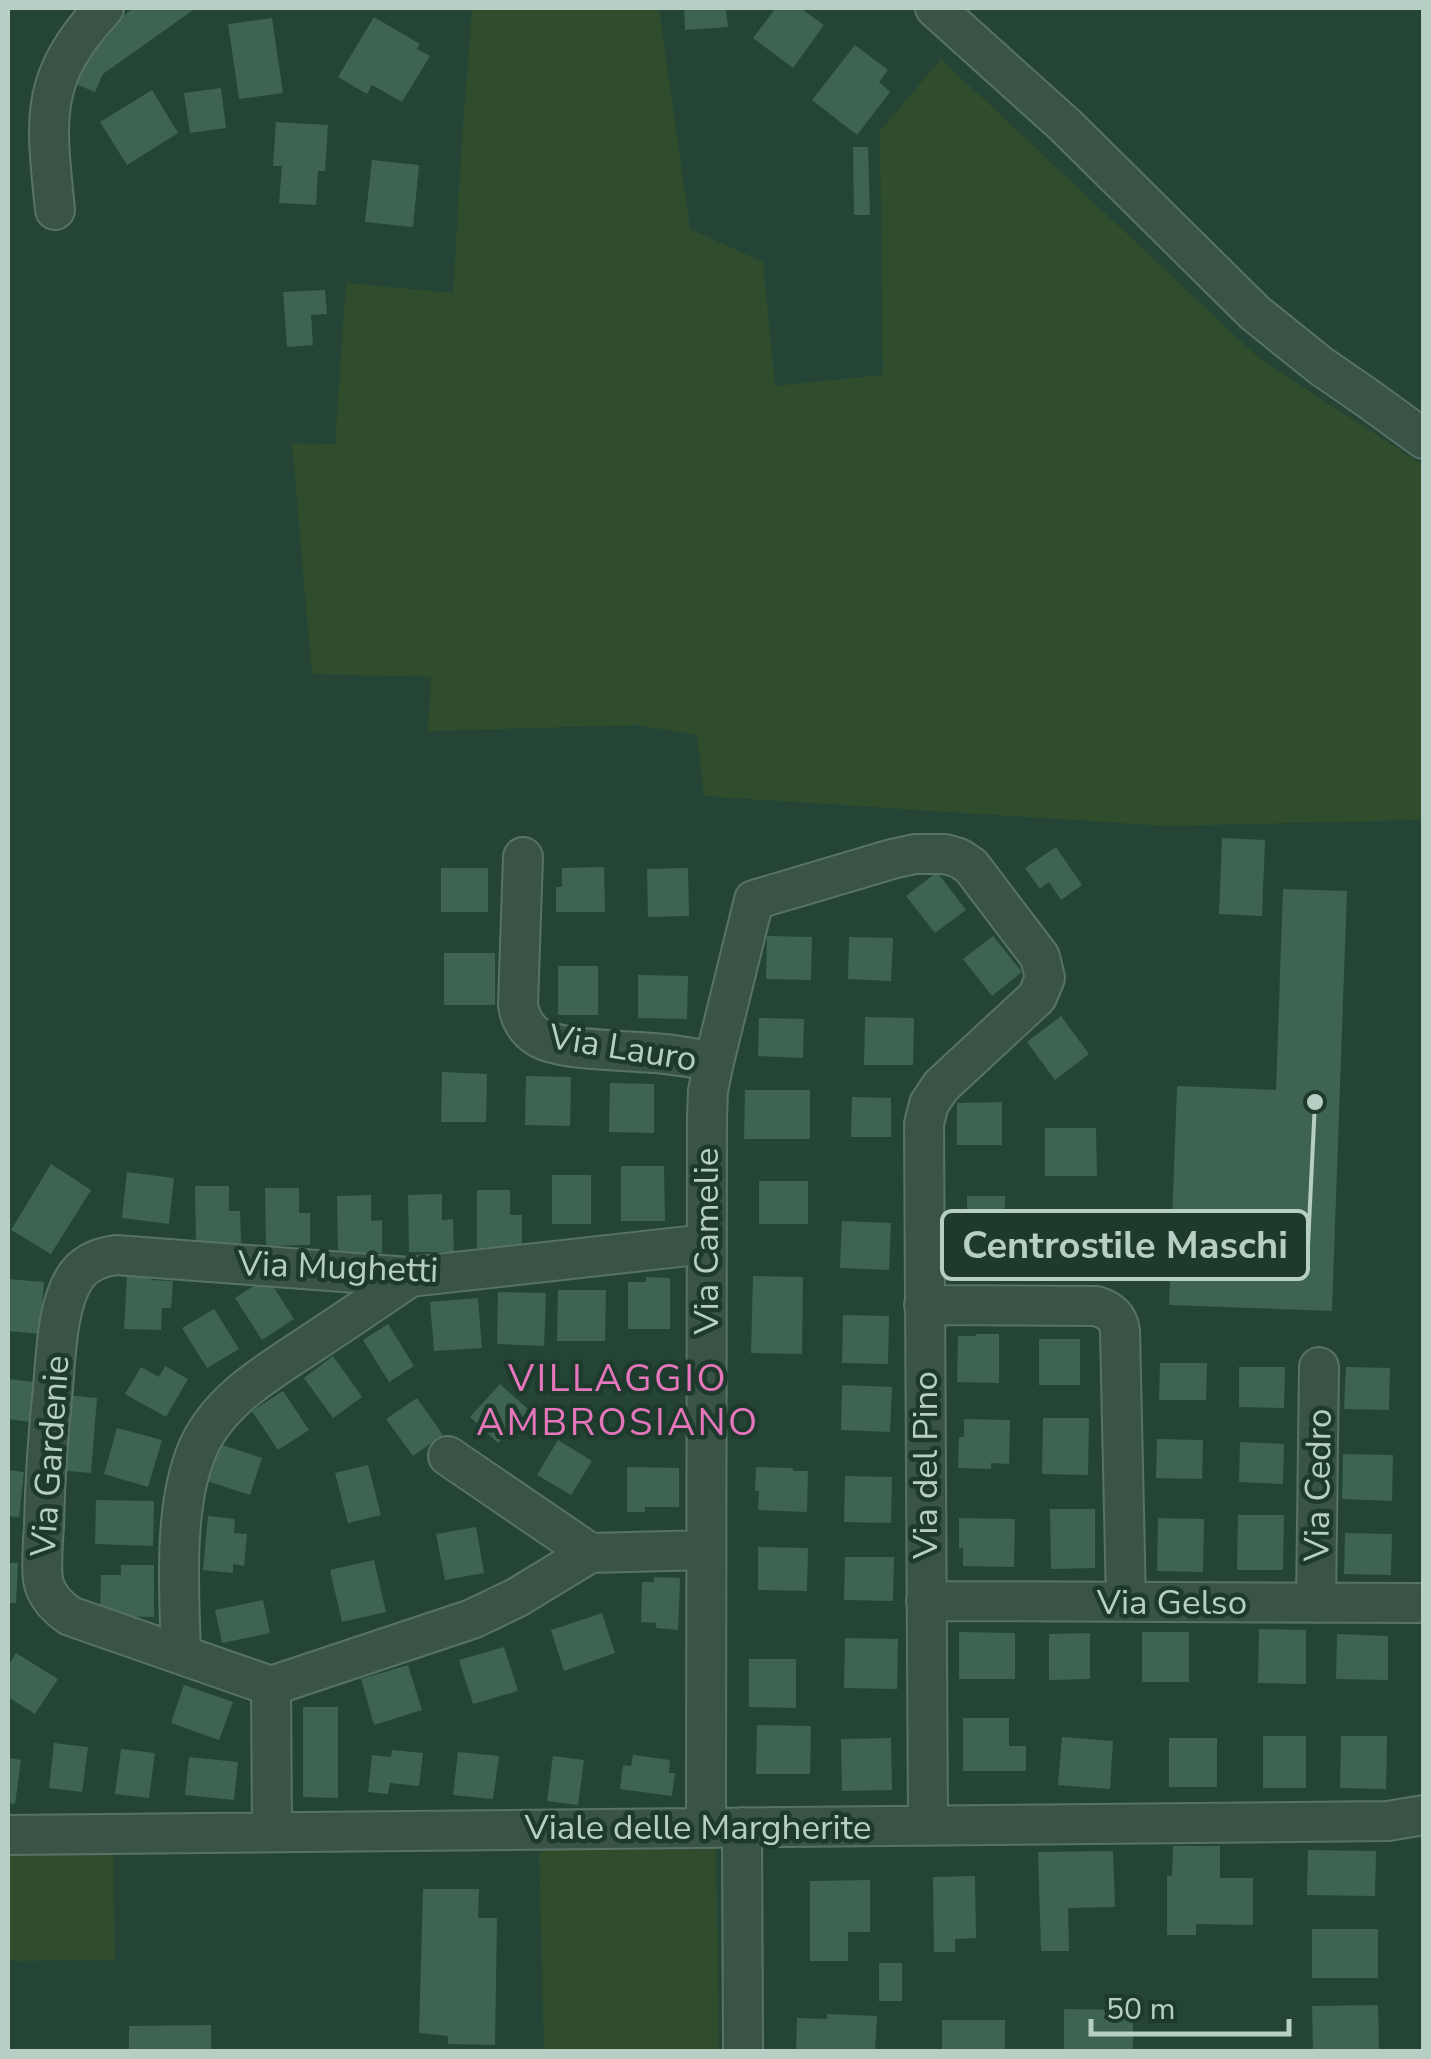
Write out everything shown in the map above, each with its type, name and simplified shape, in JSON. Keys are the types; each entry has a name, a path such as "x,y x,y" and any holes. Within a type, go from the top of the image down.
{"street":[{"path":"54,210 50,105 54,85 71,47 104,8"},
{"path":"936,8 1065,125 1255,313 1321,366 1424,439"},
{"path":"1366,396 1424,420"},
{"name":"Via Camelie","path":"743,2052 706,1550 707,1104 754,900 915,854 945,854 972,866 1040,957 1045,978 1037,997 946,1080 929,1104"},
{"name":"Via Lauro","path":"522,858 518,1005 530,1032 550,1042 714,1062"},
{"name":"Via del Pino","path":"928,1826 923,1132 929,1104"},
{"name":"Via Mughetti","path":"90,1262 106,1256 124,1256 410,1277 706,1244"},
{"name":"Via Gardenie","path":"90,1262 72,1284 56,1348 46,1465 44,1585 51,1599 70,1616 271,1686"},
{"path":"180,1653 184,1509 191,1470 204,1437 223,1410 256,1381 410,1277"},
{"path":"924,1305 1090,1306 1111,1312 1117,1318 1126,1602"},
{"name":"Via Cedro","path":"1316,1602 1320,1366"},
{"path":"448,1456 590,1554"},
{"path":"272,1832 271,1686 472,1619 590,1554 706,1550"},
{"name":"Via Gelso","path":"926,1601 1418,1603"},
{"name":"Viale delle Margherite","path":"8,1835 1412,1821"}],"green space":[{"path":"472,8 659,8 690,229 763,262 775,386 883,375 880,131 941,59 1261,360 1423,465 1423,820 1166,826 704,796 697,735 637,725 428,731 431,677 312,674 292,443 335,444 346,283 453,293"},
{"path":"113,1843 115,1960 8,1961 8,1845"},
{"path":"716,1847 719,2051 544,2051 539,1849"}],"building":[{"path":"134,8 196,8 103,74 95,92 66,80 80,46"},
{"path":"684,8 726,8 728,27 685,30"},
{"path":"776,8 800,8 824,25 793,68 753,38"},
{"path":"374,17 420,44 417,49 430,56 402,102 372,85 367,94 338,77"},
{"path":"272,18 283,93 239,99 228,24"},
{"path":"855,45 888,70 879,82 890,92 857,135 812,100"},
{"path":"221,88 226,128 190,133 184,93"},
{"path":"152,90 178,133 127,165 100,122"},
{"path":"276,122 328,125 325,171 318,171 316,205 279,203 282,166 273,166"},
{"path":"853,147 868,147 870,215 854,215"},
{"path":"372,160 419,165 413,227 365,222"},
{"path":"325,290 327,314 311,315 313,345 287,347 283,292"},
{"path":"1222,838 1265,840 1262,916 1219,914"},
{"path":"1056,847 1082,885 1061,900 1049,882 1040,889 1025,868"},
{"path":"604,867 605,912 556,912 556,887 562,887 562,868"},
{"path":"441,868 488,868 488,912 441,912"},
{"path":"688,868 689,916 648,917 647,869"},
{"path":"937,872 966,910 935,933 906,896"},
{"path":"1283,889 1347,891 1332,1311 1169,1305 1177,1086 1276,1090"},
{"path":"767,936 812,937 811,980 766,979"},
{"path":"993,936 1022,972 992,996 963,959"},
{"path":"849,937 893,938 891,981 848,979"},
{"path":"444,953 495,953 495,1005 444,1005"},
{"path":"558,966 598,966 598,1015 558,1015"},
{"path":"638,975 688,976 687,1019 638,1018"},
{"path":"1061,1016 1089,1054 1055,1080 1027,1042"},
{"path":"865,1017 914,1018 913,1065 864,1065"},
{"path":"759,1018 804,1019 803,1058 758,1056"},
{"path":"442,1072 487,1074 486,1122 441,1122"},
{"path":"526,1076 571,1077 570,1126 525,1125"},
{"path":"610,1083 654,1084 654,1133 609,1132"},
{"path":"745,1090 810,1090 810,1139 744,1139"},
{"path":"852,1097 891,1098 891,1137 851,1137"},
{"path":"1002,1102 1002,1145 957,1145 957,1103"},
{"path":"1045,1128 1096,1128 1097,1176 1045,1176"},
{"path":"51,1164 91,1190 51,1254 11,1230"},
{"path":"621,1166 664,1166 665,1221 621,1221"},
{"path":"127,1172 174,1178 169,1224 122,1218"},
{"path":"552,1175 591,1175 591,1224 552,1224"},
{"path":"759,1181 808,1181 808,1224 759,1224"},
{"path":"195,1186 229,1186 229,1211 240,1211 241,1243 196,1244"},
{"path":"265,1188 299,1188 299,1213 310,1213 310,1245 266,1246"},
{"path":"477,1190 510,1190 510,1215 522,1215 522,1247 477,1248"},
{"path":"442,1194 442,1220 453,1219 454,1252 409,1252 408,1195"},
{"path":"371,1195 371,1221 382,1220 382,1253 338,1253 337,1196"},
{"path":"967,1196 1005,1196 1004,1270 958,1269 959,1216 967,1217"},
{"path":"842,1221 891,1223 889,1270 840,1268"},
{"path":"127,1274 173,1281 171,1308 162,1308 161,1330 124,1329"},
{"path":"753,1276 803,1277 802,1354 751,1353"},
{"path":"267,1277 294,1319 262,1340 235,1298"},
{"path":"646,1277 670,1278 670,1329 628,1329 628,1282 646,1282"},
{"path":"8,1279 44,1282 40,1334 8,1331"},
{"path":"558,1290 606,1290 605,1341 557,1341"},
{"path":"498,1292 546,1293 544,1346 497,1344"},
{"path":"478,1298 482,1348 434,1351 430,1302"},
{"path":"214,1309 239,1349 207,1368 182,1328"},
{"path":"843,1315 889,1316 888,1364 842,1363"},
{"path":"388,1324 414,1366 389,1382 363,1340"},
{"path":"999,1334 999,1383 957,1382 958,1336"},
{"path":"1039,1339 1080,1339 1080,1385 1039,1385"},
{"path":"333,1356 362,1397 333,1418 304,1378"},
{"path":"1160,1363 1207,1363 1206,1400 1159,1400"},
{"path":"165,1366 188,1379 166,1417 125,1394 141,1367 159,1377"},
{"path":"1239,1367 1285,1367 1284,1408 1239,1407"},
{"path":"1346,1367 1390,1368 1389,1410 1344,1409"},
{"path":"8,1379 34,1382 30,1422 8,1419"},
{"path":"500,1384 529,1410 498,1443 470,1417"},
{"path":"842,1385 892,1387 890,1432 841,1430"},
{"path":"283,1391 309,1430 278,1450 252,1411"},
{"path":"64,1395 97,1398 91,1473 58,1470"},
{"path":"417,1398 443,1435 413,1456 386,1419"},
{"path":"1043,1418 1089,1418 1088,1475 1042,1474"},
{"path":"964,1419 1010,1420 1009,1464 991,1463 991,1469 958,1468"},
{"path":"117,1428 162,1440 148,1487 104,1474"},
{"path":"1157,1439 1203,1440 1202,1479 1156,1478"},
{"path":"558,1440 592,1461 571,1495 537,1475"},
{"path":"213,1442 262,1458 250,1495 201,1479"},
{"path":"1240,1442 1284,1444 1283,1484 1239,1482"},
{"path":"1343,1454 1393,1455 1392,1501 1342,1499"},
{"path":"368,1465 381,1515 348,1523 335,1473"},
{"path":"627,1467 679,1468 679,1507 645,1507 645,1512 627,1512"},
{"path":"756,1467 808,1471 807,1512 758,1510"},
{"path":"8,1470 24,1472 19,1517 8,1516"},
{"path":"845,1476 892,1477 891,1523 844,1522"},
{"path":"96,1500 154,1501 153,1546 95,1544"},
{"path":"1050,1509 1095,1509 1095,1568 1051,1569"},
{"path":"1238,1515 1284,1515 1283,1570 1237,1570"},
{"path":"208,1516 235,1519 234,1533 247,1534 244,1566 233,1564 233,1573 203,1570"},
{"path":"959,1518 1015,1519 1014,1567 963,1566"},
{"path":"1158,1518 1204,1519 1203,1572 1157,1571"},
{"path":"476,1527 484,1573 445,1580 436,1534"},
{"path":"1345,1533 1392,1534 1391,1575 1344,1574"},
{"path":"758,1547 808,1548 807,1591 758,1590"},
{"path":"845,1557 894,1557 893,1601 844,1600"},
{"path":"374,1560 386,1612 342,1622 330,1570"},
{"path":"8,1563 18,1563 16,1603 8,1603"},
{"path":"121,1565 154,1565 154,1617 100,1616 101,1575 121,1575"},
{"path":"654,1577 680,1578 678,1630 641,1622 642,1582 654,1582"},
{"path":"263,1600 270,1633 222,1643 215,1610"},
{"path":"602,1613 615,1653 564,1671 551,1630"},
{"path":"1259,1629 1306,1630 1306,1684 1258,1683"},
{"path":"959,1632 1015,1633 1015,1679 959,1679"},
{"path":"1142,1632 1189,1632 1189,1682 1142,1682"},
{"path":"1090,1633 1090,1679 1049,1680 1049,1634"},
{"path":"1337,1634 1388,1636 1388,1680 1336,1679"},
{"path":"845,1638 898,1639 897,1689 844,1688"},
{"path":"504,1647 518,1691 473,1704 459,1660"},
{"path":"16,1653 58,1679 35,1714 8,1697 8,1666"},
{"path":"749,1659 796,1659 796,1708 749,1707"},
{"path":"408,1665 422,1710 374,1725 361,1679"},
{"path":"184,1685 233,1702 219,1740 171,1723"},
{"path":"303,1707 338,1707 338,1798 303,1797"},
{"path":"963,1718 1009,1718 1009,1746 1026,1746 1026,1771 963,1771"},
{"path":"757,1725 811,1726 810,1774 756,1774"},
{"path":"1263,1736 1306,1736 1306,1788 1263,1788"},
{"path":"1341,1736 1387,1736 1386,1789 1340,1788"},
{"path":"1062,1737 1113,1741 1110,1789 1058,1785"},
{"path":"891,1738 892,1790 842,1791 841,1739"},
{"path":"1169,1738 1217,1738 1217,1787 1169,1787"},
{"path":"54,1743 88,1747 82,1792 49,1788"},
{"path":"121,1749 155,1753 149,1798 115,1794"},
{"path":"392,1750 423,1753 419,1786 390,1783 388,1794 368,1792 372,1755 391,1757"},
{"path":"458,1752 499,1756 493,1799 453,1795"},
{"path":"633,1755 670,1760 669,1773 675,1773 672,1796 620,1789 623,1765 631,1766"},
{"path":"553,1756 584,1760 578,1805 547,1801"},
{"path":"189,1757 238,1762 234,1800 185,1795"},
{"path":"8,1758 21,1760 15,1804 8,1803"},
{"path":"1173,1846 1220,1846 1220,1878 1253,1878 1253,1925 1196,1924 1196,1935 1167,1935 1167,1876 1172,1876"},
{"path":"1308,1850 1376,1851 1375,1896 1307,1895"},
{"path":"1113,1851 1115,1907 1068,1908 1069,1951 1041,1951 1038,1852"},
{"path":"975,1876 976,1938 955,1939 955,1952 934,1952 933,1877"},
{"path":"870,1880 870,1932 848,1932 848,1961 810,1961 810,1881"},
{"path":"423,1889 479,1889 478,1918 497,1918 495,2045 448,2044 448,2036 419,2033"},
{"path":"1312,1929 1378,1929 1378,1978 1312,1978"},
{"path":"879,1963 902,1963 902,2001 879,2001"},
{"path":"1378,2005 1379,2052 1313,2052 1312,2006"},
{"path":"1064,2009 1133,2010 1133,2052 1064,2052"},
{"path":"827,2014 877,2016 875,2052 796,2052 797,2018 827,2019"},
{"path":"942,2020 1005,2020 1005,2052 942,2052"},
{"path":"211,2025 211,2052 129,2052 129,2026"}],"place":[{"name":"Centrostile Maschi","path":"1315,1102"}],"district":[{"name":"VILLAGGIO AMBROSIANO","path":"618,1400"}]}
